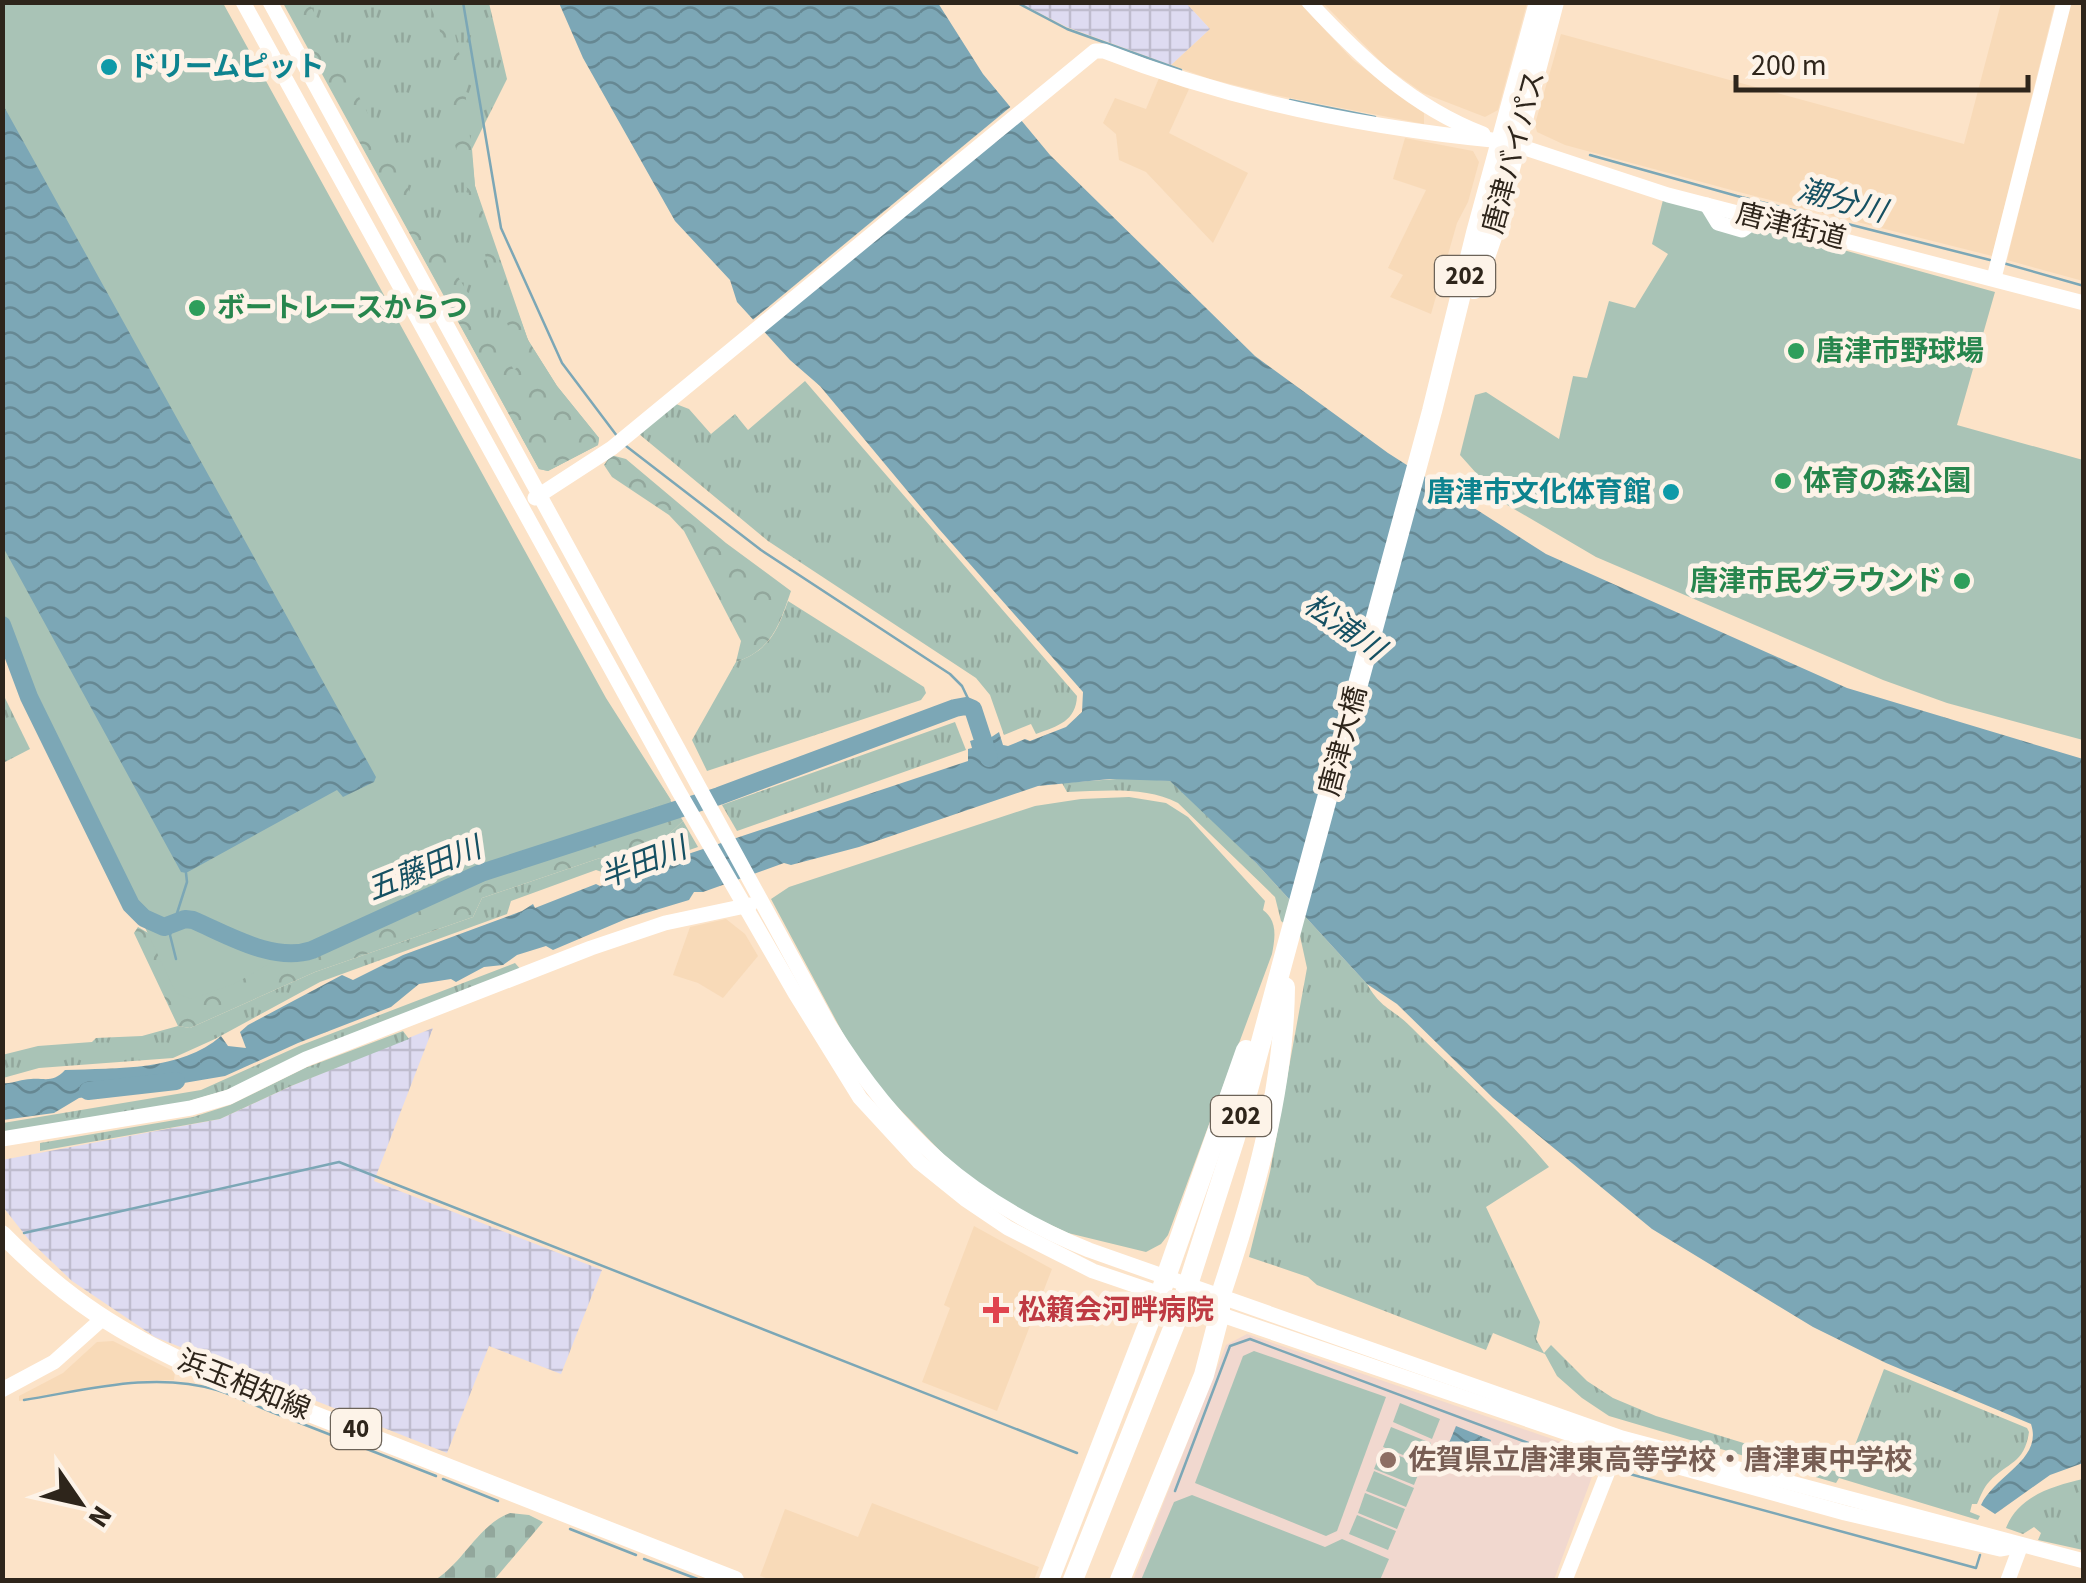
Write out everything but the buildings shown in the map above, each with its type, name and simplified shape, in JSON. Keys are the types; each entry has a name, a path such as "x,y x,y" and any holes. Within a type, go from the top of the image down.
{"highway":[{"name":"唐津バイパス","path":"1432,412 1492,238 1539,2"},
{"name":"唐津バイパス","path":"1509,143 1554,2"},
{"name":"唐津大橋","path":"1285,955 1432,412"},
{"name":"202","path":"1073,1580 1192,1276 1285,955"},
{"name":"202","path":"1049,1580 1163,1286 1258,1018 1285,955"},
{"name":"202","path":"1120,1580 1204,1375 1220,1305 1252,1200 1281,1053 1285,955"},
{"name":"202","path":"1082,1580 1115,1480"}],"main road":[{"name":"浜玉相知線","path":"2,1234 42,1274 102,1320 147,1346 735,1580"}],"street":[{"path":"243,2 679,792 752,904 860,1098 920,1162 984,1213 1093,1272 1163,1286 1619,1444 2084,1561"},
{"path":"270,2 697,786 752,904"},
{"path":"1309,2 1382,76 1414,100 1460,125 1509,143"},
{"path":"1997,267 2064,2"},
{"path":"521,506 612,448 1087,55 1104,50 1173,77 1227,92 1404,130 1509,143"},
{"name":"唐津街道","path":"1509,143 1758,218 1997,267 2084,303"},
{"path":"2,1139 191,1108 230,1097 306,1058 591,948 665,923 752,904"},
{"path":"2,1390 54,1362 102,1320"},
{"path":"1565,1580 1619,1444"},
{"path":"2008,1580 2021,1546"}],"shaded area":[{"path":"1020,3 1186,3 1210,29 1171,65 1067,27"},
{"path":"1186,3 1300,3 1353,60 1424,113 1424,124 1275,95 1171,65 1210,29"},
{"path":"1323,3 1527,3 1498,110 1485,117 1423,93 1386,67"},
{"path":"2001,3 2055,3 1992,256 1565,145 1537,132 1535,124 1561,34 1964,144"},
{"path":"2070,3 2083,3 2083,281 2007,260"},
{"path":"1159,78 1189,89 1169,133 1248,173 1213,243 1146,172 1119,160 1116,134 1103,123 1115,98 1146,109"},
{"path":"1405,138 1473,151 1479,162 1431,314 1390,297 1403,275 1388,268 1426,190 1393,179"},
{"path":"726,919 745,934 758,956 723,998 698,983 673,975 690,927"},
{"path":"433,1028 374,1181 602,1270 561,1374 489,1346 447,1453 155,1337 72,1281 29,1240 3,1207 2,1160 220,1119"},
{"path":"974,1226 1052,1269 997,1411 922,1382 950,1308 944,1305"},
{"name":"佐賀県立唐津東高等学校・唐津東中学校","path":"1247,1334 1593,1453 1596,1466 1554,1580 1133,1580 1226,1345"},
{"path":"113,1341 175,1372 174,1380 134,1381 19,1401 19,1396 63,1373 97,1342"},
{"path":"872,1503 1039,1567 1034,1580 772,1580 760,1576 785,1509 858,1537"}],"green space":[{"name":"ボートレースからつ","path":"3,3 223,3 606,698 671,800 617,822 473,869 304,944 234,984 191,999 176,993 34,693 3,613"},
{"path":"283,3 309,3 430,230 514,370 521,364 491,276 452,134 439,26 429,3 448,3 463,70 475,186 489,233 528,340 557,386 599,438 598,445 548,471 539,469"},
{"path":"284,3 489,3 507,79 472,149 475,186 528,340 557,386 599,438 598,445 548,471 539,469"},
{"name":"体育の森公園","path":"1663,200 1995,292 1957,425 2083,460 2083,740 1947,703 1883,680 1596,557 1502,502 1460,455 1475,395 1486,392 1559,439 1573,376 1587,378 1609,301 1635,308 1668,254 1652,244"},
{"path":"805,381 1077,696 1073,711 1064,721 1036,734 1031,724 1004,735 990,695 976,678 768,541 639,434 676,404 689,409 711,434 735,414 748,430"},
{"path":"611,455 626,459 726,543 791,591 778,625 759,650 736,662 741,641 684,531 669,515 612,477 604,465"},
{"path":"788,601 924,687 926,693 921,700 707,771 692,740 736,662 770,639"},
{"path":"2,697 30,749 3,763"},
{"path":"955,722 966,750 737,831 722,805"},
{"path":"1130,778 1170,781 1179,787 1256,863 1377,999 1482,1096 1549,1167 1486,1207 1540,1322 1536,1339 1544,1353 1551,1345 1587,1381 1613,1398 1656,1416 1844,1474 1884,1369 2027,1428 2027,1443 2019,1457 1989,1482 1977,1504 1972,1504 1970,1512 1980,1516 1978,1520 1609,1416 1557,1376 1545,1354 1493,1333 1486,1350 1249,1257 1270,1172 1307,968 1300,936 1281,921 1275,897 1178,803 1138,792 1067,792 1062,783"},
{"path":"663,788 683,821 646,852 625,860 600,858 482,898 473,917 315,972 190,1028 178,1026 134,933 138,927 150,934 165,956 398,877 617,822 660,804"},
{"path":"1129,797 1166,803 1188,817 1265,901 1263,910 1274,930 1272,954 1168,1235 1146,1252 1068,1233 1021,1211 942,1153 887,1096 854,1054 771,899 789,887 1035,806"},
{"path":"683,821 698,847 614,876 596,870 511,901 507,914 320,982 173,1058 39,1068 3,1078 2,1055 38,1046 142,1036 178,1026 190,1028 315,972 473,917 482,898 600,858 613,861 635,857 655,846"},
{"path":"515,963 522,971 230,1089 186,1102 3,1132 3,1123 201,1090 299,1046"},
{"path":"403,1031 409,1039 220,1119 40,1151 40,1143 193,1117 230,1105 305,1068"},
{"path":"1254,1351 1386,1397 1337,1531 1326,1536 1195,1483 1243,1356"},
{"path":"1400,1403 1440,1419 1432,1439 1393,1422"},
{"path":"1391,1427 1431,1443 1423,1463 1383,1447"},
{"path":"1382,1449 1422,1465 1414,1485 1374,1469"},
{"path":"1374,1471 1414,1488 1406,1507 1366,1491"},
{"path":"2083,1479 2083,1550 2038,1540 2041,1533 2034,1527 2023,1534 2006,1528 2028,1500"},
{"path":"1365,1493 1405,1509 1397,1529 1358,1513"},
{"path":"1192,1495 1325,1547 1342,1539 1389,1559 1380,1580 1141,1580 1174,1502"},
{"path":"510,1513 529,1515 543,1522 494,1580 435,1580 489,1526"},
{"path":"1357,1515 1396,1531 1388,1550 1349,1534"}],"water":[{"name":"松浦川","path":"559,3 938,3 983,74 1050,155 1255,356 1388,453 1546,554 1847,688 2083,759 2083,1463 2050,1475 1995,1514 1981,1505 2024,1458 2033,1437 2031,1424 1886,1363 1813,1327 1652,1229 1493,1098 1397,1004 1367,984 1256,863 1170,781 1110,779 1038,786 859,847 791,865 784,863 694,892 689,900 626,919 553,950 546,946 517,955 503,965 484,967 456,982 451,979 419,984 391,1007 225,1076 172,1085 132,1081 79,1098 54,1113 3,1120 3,1083 53,1078 65,1070 168,1062 221,1036 228,1046 246,1048 240,1032 248,1025 342,975 353,980 403,955 533,904 535,908 596,884 672,863 673,859 968,761 970,741 989,735 990,738 999,732 1003,745 1030,741 1066,727 1082,712 1083,692 820,386 790,360 737,302 730,280 675,221 583,58"},
{"path":"2,103 376,777 374,782 343,797 337,790 186,873 181,872 3,547"},
{"path":"1456,1426 1491,1440 1482,1462 1447,1448"}],"pier":[{"path":"1014,104 1023,115 759,334 749,323"}],"waterway":[{"path":"463,2 501,228 562,363 617,436"},
{"name":"潮分川","path":"1016,2 1067,29 1181,70"},
{"name":"潮分川","path":"1290,100 1375,117"},
{"name":"潮分川","path":"1590,155 1990,260"},
{"name":"潮分川","path":"2003,263 2084,286"},
{"path":"626,446 761,550 950,674 962,686 973,709"},
{"name":"五藤田川","path":"2,625 29,697 131,905 144,918 164,927 193,920 251,946 282,953 312,950 481,873 719,796 955,708 973,709 989,758"},
{"path":"176,959 170,935 187,882 186,873"},
{"name":"半田川","path":"88,1091 176,1081"},
{"path":"24,1233 339,1162 1077,1453"},
{"path":"1175,1491 1230,1346 1250,1339 1531,1444 1591,1462"},
{"path":"24,1400 120,1384 169,1382 217,1390 282,1416"},
{"path":"290,1419 436,1476"},
{"path":"1626,1473 1976,1568 1980,1555"},
{"path":"443,1479 498,1501"},
{"path":"570,1529 636,1555"},
{"path":"644,1559 700,1580"}],"place":[{"name":"ドリームピット","path":"109,67"},
{"name":"ボートレースからつ","path":"197,308"},
{"name":"唐津市野球場","path":"1796,351"},
{"name":"体育の森公園","path":"1783,481"},
{"name":"唐津市文化体育館","path":"1671,492"},
{"name":"唐津市民グラウンド","path":"1962,581"},
{"name":"松籟会河畔病院","path":"996,1310"},
{"name":"佐賀県立唐津東高等学校・唐津東中学校","path":"1388,1460"}]}
